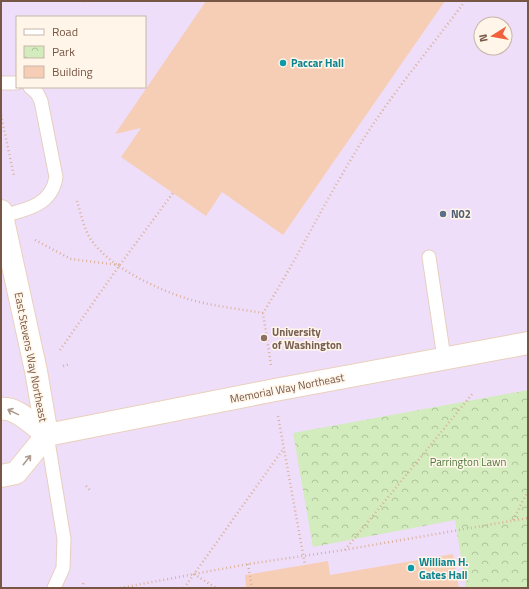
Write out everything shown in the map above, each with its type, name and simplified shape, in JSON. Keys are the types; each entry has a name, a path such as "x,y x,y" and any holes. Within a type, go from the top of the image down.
{"street":[{"name":"East Stevens Way Northeast","path":"2,214 36,371 47,435"},
{"name":"Memorial Way Northeast","path":"47,435 528,343"},
{"path":"1,409 5,408 15,411 47,435 16,473 1,476"}],"lane":[{"path":"1,83 16,83"},
{"path":"2,214 21,211 41,202 50,195 54,188 56,177 41,100 37,93 31,88"},
{"path":"429,257 444,358"},
{"name":"East Stevens Way Northeast","path":"47,435 64,539 63,568 54,588"}],"path":[{"path":"271,365 263,313 289,272 350,160 399,87 465,1"},
{"path":"1,115 14,176"},
{"path":"60,350 173,193"},
{"path":"77,201 91,240 100,250 119,266 145,282 188,299 263,313"},
{"path":"34,240 71,259 119,266"},
{"path":"63,366 70,364"},
{"path":"344,550 473,393"},
{"path":"278,416 305,565"},
{"path":"184,588 284,448"},
{"path":"86,486 91,491"},
{"path":"512,520 528,491"},
{"path":"120,588 248,564 344,550 528,518"},
{"path":"248,564 252,588"},
{"path":"194,574 216,588"}],"shaded area":[{"name":"University of Washington","path":"1,1 528,1 528,588 1,588"}],"green space":[{"name":"Parrington Lawn","path":"528,390 528,588 466,588 455,520 313,547 293,433"}],"building":[{"name":"Paccar Hall","path":"206,1 445,1 283,235 222,192 206,216 121,157 141,128 115,134"},
{"name":"William H. Gates Hall","path":"453,554 459,588 246,588 245,575 328,561 330,575"}],"place":[{"name":"Paccar Hall","path":"283,63"},
{"name":"N02","path":"443,214"},
{"name":"University of Washington","path":"264,338"},
{"name":"William H. Gates Hall","path":"411,568"}]}
